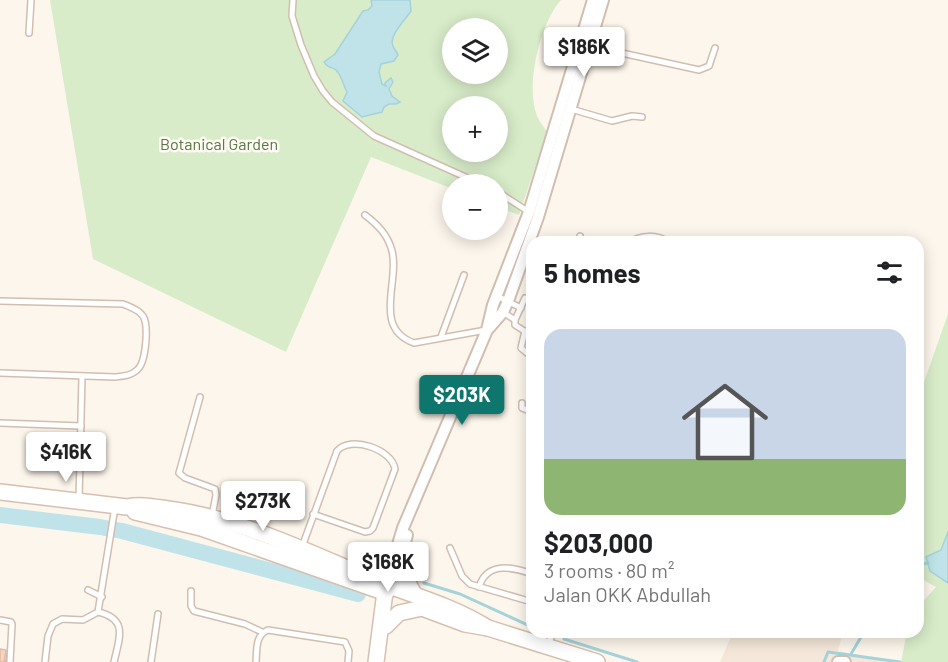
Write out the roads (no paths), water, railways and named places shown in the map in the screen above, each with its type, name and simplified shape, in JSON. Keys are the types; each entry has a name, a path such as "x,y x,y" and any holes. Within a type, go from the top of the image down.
{"main road":[{"path":"0,492 121,506 138,504 185,511 302,549 361,579 383,623"},
{"path":"121,506 137,514 201,528 361,579 418,601 468,615 488,628 597,662"},
{"path":"361,579 398,555 406,579 418,601"},
{"path":"376,662 389,590"},
{"path":"383,623 418,601"}],"street":[{"path":"389,590 403,528 487,330 497,296 529,212 565,107 584,44 593,0"},
{"path":"584,44 603,0"},
{"path":"531,236 565,107"},
{"path":"487,330 508,301 526,251"},
{"path":"838,662 845,662"}],"lane":[{"path":"29,33 32,0"},
{"path":"292,0 292,16 301,45 314,76 332,102 374,136 459,174"},
{"path":"584,44 699,70 709,66 715,48"},
{"path":"565,107 612,121 632,116 642,117"},
{"path":"508,198 529,212"},
{"path":"365,215 381,228 392,250 390,301 392,324 400,334 414,343 487,330"},
{"path":"441,337 464,275"},
{"path":"497,296 521,308"},
{"path":"526,298 515,320 515,325 525,331 521,348 526,352"},
{"path":"0,301 123,304 142,314 146,324 142,366 135,373 127,376 0,373"},
{"path":"502,312 515,320"},
{"path":"79,501 82,376"},
{"path":"200,397 179,468 185,478 210,486 217,491 211,518"},
{"path":"522,403 522,408 526,410"},
{"path":"0,423 81,426"},
{"path":"302,549 313,514 340,447 345,445 366,446 381,450 393,462 395,469 374,528 370,531 365,532 313,514"},
{"path":"45,662 48,636 53,624 63,619 83,620 98,612 112,522 121,506"},
{"path":"450,548 462,576 470,584 526,600"},
{"path":"480,587 481,581 490,572 502,567 526,571"},
{"path":"88,591 102,597"},
{"path":"191,591 191,606 194,611 245,624 262,632"},
{"path":"98,612 116,621 119,625 114,662"},
{"path":"151,662 158,614"},
{"path":"0,620 12,624 10,662"},
{"path":"256,662 259,637 262,632 268,630 345,642 349,651 348,662"},
{"path":"547,647 551,638"}],"water":[{"path":"371,0 410,0 411,11 393,37 393,46 398,55 394,61 381,64 379,72 382,84 386,86 385,83 391,78 393,82 389,89 392,96 400,102 389,104 382,112 362,117 343,101 347,92 341,78 336,70 324,62 335,54 363,11 372,6"},
{"path":"948,532 948,583 930,571 926,557 941,550"}],"waterway":[{"path":"0,515 122,531 358,594"},
{"path":"924,564 928,563"},
{"path":"424,583 460,594 526,624"},
{"path":"851,654 860,638"},
{"path":"564,639 637,662"},
{"path":"824,662 828,652 900,662"}],"park label":[{"name":"Botanical Garden","path":"219,143"}]}
